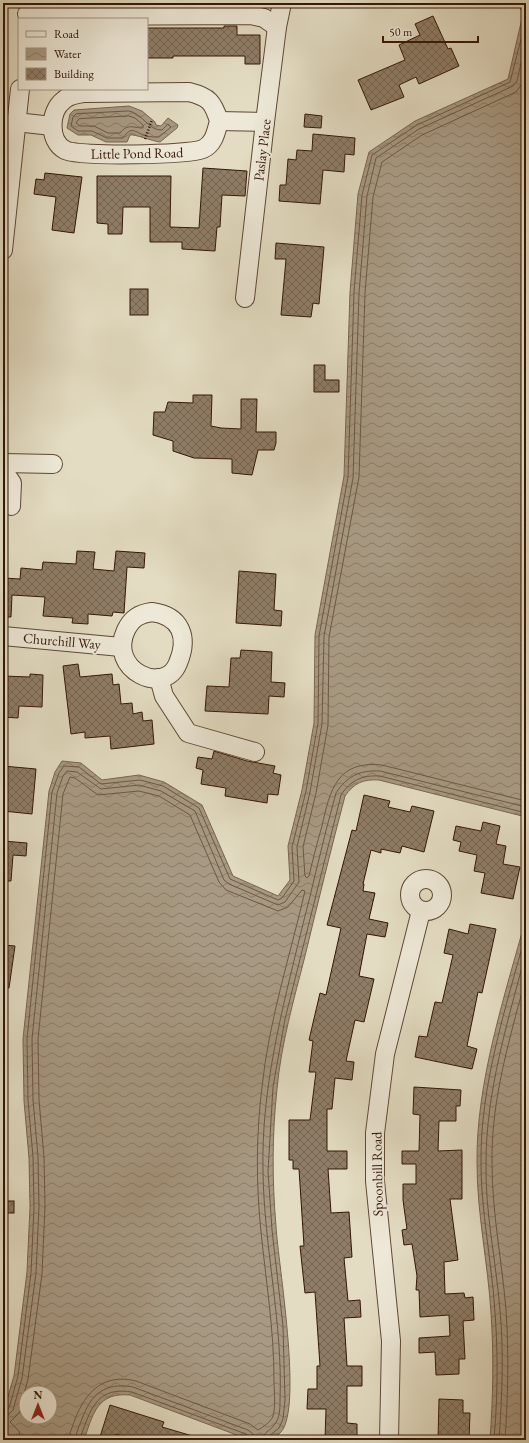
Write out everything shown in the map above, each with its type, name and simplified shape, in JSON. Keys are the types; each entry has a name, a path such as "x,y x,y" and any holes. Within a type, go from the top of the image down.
{"street":[{"name":"Paslay Place","path":"245,298 265,122 277,27 282,3"},
{"path":"28,12 48,16 251,15 264,18 277,27"},
{"path":"3,250 20,90"},
{"path":"16,122 52,126 53,116 64,100 73,95 84,93 189,92 203,96 210,102 219,121 265,122"},
{"name":"Little Pond Road","path":"52,126 58,143 65,150 74,153 174,153 193,152 210,144 215,136 219,121"},
{"path":"3,463 54,464"},
{"path":"3,470 12,483 11,506"},
{"name":"Churchill Way","path":"152,612 172,618 179,627 182,636 181,657 177,667 170,674 159,678 148,678 138,674 129,667 124,658 121,647 123,639 132,620 141,614 152,612"},
{"name":"Churchill Way","path":"3,636 121,647"},
{"path":"159,678 164,696 188,733 255,752"},
{"name":"Spoonbill Road","path":"389,1440 391,1341 374,1181 375,1133 386,1054 421,911"}],"path":[{"path":"144,140 152,120"}],"water":[{"path":"518,3 526,3 526,817 379,780 368,780 359,783 355,785 345,796 288,1022 279,1072 275,1106 273,1140 274,1192 290,1366 290,1394 287,1417 281,1432 271,1438 263,1440 250,1440 130,1395 119,1395 110,1397 103,1401 98,1407 90,1422 84,1440 10,1440 3,1437 3,1413 14,1376 27,1272 30,1207 29,1158 24,1101 23,1039 49,791 55,772 62,761 81,763 102,780 139,775 164,782 202,805 233,876 278,896 290,880 288,846 302,790 314,723 315,635 344,476 350,292 358,194 369,152 415,121 508,79 523,14"},
{"path":"129,106 142,111 155,122 156,125 161,126 168,118 178,125 177,128 160,142 130,135 127,142 106,142 91,135 78,135 67,128 70,114 74,110"},
{"path":"526,918 526,1440 490,1440 493,1345 490,1294 477,1182 478,1132 481,1101 493,1039"}],"building":[{"path":"433,16 448,49 451,48 459,66 419,84 416,77 399,85 404,97 371,110 358,80 405,60 399,45 420,35 415,24"},
{"path":"224,26 237,26 237,35 260,35 260,64 245,64 245,56 173,56 173,58 148,58 148,28 224,28"},
{"path":"305,114 322,116 321,128 304,127"},
{"path":"313,134 355,138 354,155 345,154 344,172 323,170 320,204 279,201 280,185 286,185 288,159 296,160 297,150 312,151"},
{"path":"203,168 247,171 245,196 222,195 220,227 217,227 215,251 182,249 182,242 150,242 150,207 123,207 122,234 108,234 108,224 97,223 97,176 171,176 170,227 199,228"},
{"path":"45,173 82,177 74,233 52,230 56,197 34,194 36,179 44,180"},
{"path":"276,243 324,247 319,304 313,303 311,317 281,315 286,259 275,259"},
{"path":"130,289 148,289 148,315 130,315"},
{"path":"314,365 325,365 325,380 339,380 339,392 314,392"},
{"path":"193,395 212,395 211,426 221,428 241,429 241,399 257,399 256,432 276,432 276,443 274,450 258,450 252,475 232,473 232,459 194,458 173,451 173,441 153,435 154,412 165,412 168,402 193,403"},
{"path":"77,551 95,552 93,569 114,571 116,551 145,553 144,568 127,567 124,613 113,612 112,616 88,614 88,624 72,623 73,618 43,616 45,597 12,595 11,617 3,617 3,578 20,579 21,568 42,570 43,562 76,564"},
{"path":"239,571 276,574 274,610 282,611 281,626 236,623"},
{"path":"241,650 272,652 271,682 285,683 284,697 269,696 268,714 205,711 207,686 229,687 231,658 240,658"},
{"path":"78,664 80,677 112,674 113,685 119,684 121,704 132,703 133,714 142,712 143,721 152,720 154,744 111,749 110,736 85,738 85,732 71,734 63,666"},
{"path":"30,674 43,675 42,707 19,706 18,718 3,717 3,676 30,677"},
{"path":"214,751 247,761 275,766 273,773 281,775 278,795 268,794 267,803 225,796 226,788 201,784 203,770 196,768 198,757 212,759"},
{"path":"3,766 36,769 32,814 3,811"},
{"path":"364,795 390,801 388,807 410,812 412,806 434,811 424,852 402,846 400,853 381,849 381,853 371,850 363,884 363,891 375,893 369,919 388,923 385,937 367,934 359,976 374,979 364,1022 355,1020 346,1061 354,1062 352,1080 335,1078 332,1109 327,1109 327,1151 347,1151 347,1169 328,1169 331,1213 349,1212 352,1257 344,1258 348,1301 360,1300 361,1317 344,1318 347,1366 362,1366 362,1386 347,1386 347,1423 357,1424 357,1440 333,1440 325,1439 326,1409 307,1409 308,1389 317,1389 317,1366 320,1366 315,1292 305,1293 300,1246 304,1246 299,1169 293,1169 293,1160 289,1160 289,1120 310,1120 316,1072 309,1072 313,1041 309,1040 320,993 326,995 341,928 327,925 352,830 356,831"},
{"path":"483,822 500,826 496,844 506,846 503,864 520,867 513,899 481,893 485,873 474,871 477,855 459,851 461,842 453,840 456,826 481,831"},
{"path":"3,841 27,843 26,856 13,855 11,881 3,881"},
{"path":"470,924 496,929 482,993 478,992 467,1046 477,1049 472,1069 415,1057 419,1036 427,1037 435,1002 442,1003 453,955 444,953 449,929 468,934"},
{"path":"3,945 15,946 9,988 3,988"},
{"path":"414,1087 461,1090 460,1106 456,1106 456,1121 439,1121 438,1151 462,1150 462,1199 450,1199 458,1260 444,1262 445,1294 464,1293 465,1298 473,1297 474,1320 463,1321 465,1359 459,1359 459,1374 436,1375 435,1352 419,1353 419,1338 450,1336 449,1315 420,1317 419,1290 416,1290 417,1276 412,1244 404,1245 402,1230 407,1229 403,1200 403,1184 416,1184 416,1164 402,1164 402,1151 419,1151 420,1115 413,1114"},
{"path":"3,1201 14,1201 14,1213 3,1213"},
{"path":"439,1399 463,1400 463,1413 470,1413 469,1440 438,1440"},
{"path":"110,1405 164,1422 162,1427 196,1437 196,1440 137,1440 116,1434 114,1440 99,1440"}]}
